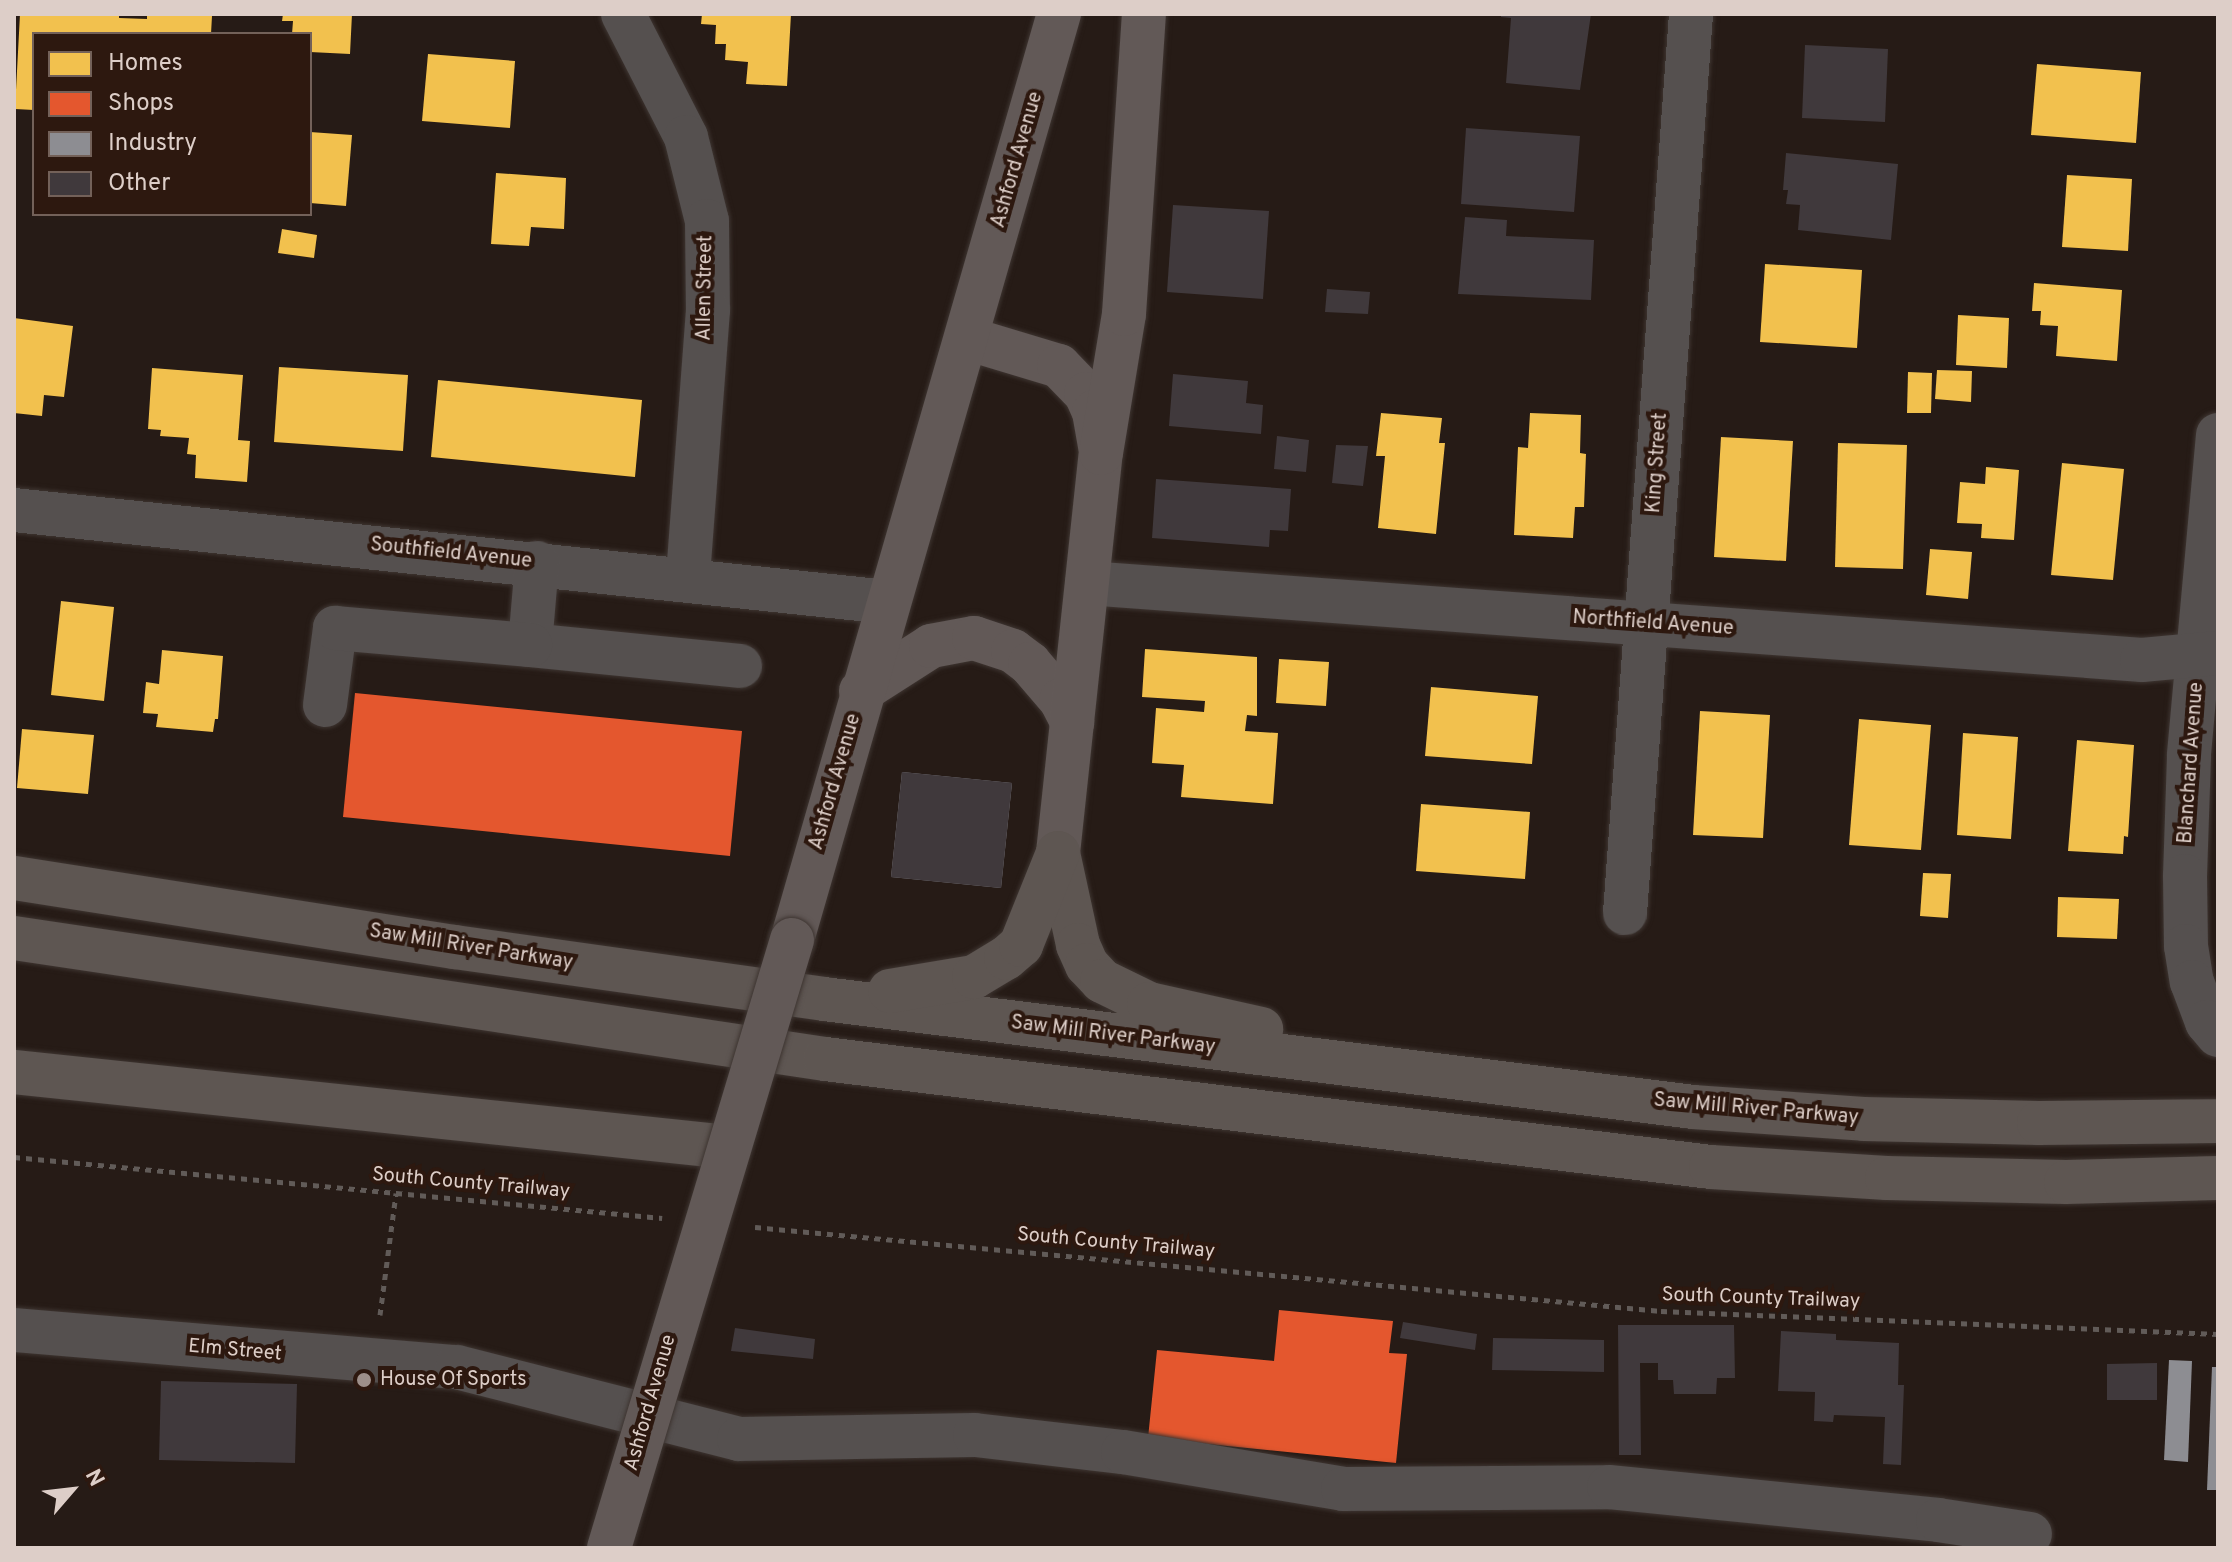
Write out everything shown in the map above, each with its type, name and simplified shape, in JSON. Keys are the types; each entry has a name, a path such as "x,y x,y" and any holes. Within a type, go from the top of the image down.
{"highway":[{"path":"824,999 948,983 990,969 1021,945 1058,853"},
{"path":"1058,853 1078,945 1087,965 1102,981 1123,994 1149,1004 1514,1086"},
{"name":"Saw Mill River Parkway","path":"14,878 455,947 824,999 1693,1107 1864,1119 2039,1123 2218,1121"},
{"path":"14,938 825,1059 1681,1164 1887,1178 2066,1182 2218,1178"},
{"path":"14,1072 727,1147"}],"main road":[{"name":"Ashford Avenue","path":"609,1548 727,1147 792,940 861,691 1059,14"},
{"path":"1058,853 1101,453 1124,314 1144,14"},
{"path":"966,338 1059,366 1074,379 1094,412 1101,453"},
{"path":"861,691 931,646 974,638 1013,651 1030,664 1061,700 1072,722"}],"street":[{"name":"Allen Street","path":"623,14 686,137 707,221 708,310 688,579"},
{"name":"King Street","path":"1625,913 1691,14"},
{"name":"Blanchard Avenue","path":"2218,435 2209,655 2189,756 2186,946 2192,982 2207,1022 2218,1035"},
{"name":"Southfield Avenue","path":"14,510 888,602"},
{"path":"530,645 537,563"},
{"name":"Northfield Avenue","path":"1087,583 2142,660 2209,655"},
{"path":"325,705 335,628 740,666"},
{"name":"Elm Street","path":"14,1330 457,1367 739,1439 975,1435 1123,1452 1343,1489 1609,1487 1938,1520 2030,1534"}],"path":[{"name":"South County Trailway","path":"14,1157 665,1218"},
{"path":"374,1362 396,1193"},
{"name":"South County Trailway","path":"744,1226 1661,1311 2218,1334"}],"building: Homes":[{"path":"20,14 119,14 119,18 147,19 147,14 212,16 211,32 32,32 32,110 15,109"},
{"path":"283,14 352,14 350,54 312,52 312,32 292,32 293,21 282,21"},
{"path":"702,14 791,14 787,86 746,84 748,62 725,60 726,44 715,44 716,25 701,24"},
{"path":"428,54 515,61 510,128 422,121"},
{"path":"2037,64 2141,72 2136,143 2031,135"},
{"path":"312,132 352,135 346,206 312,203"},
{"path":"496,173 566,178 564,229 531,227 529,246 491,244"},
{"path":"2067,175 2132,179 2128,251 2062,247"},
{"path":"282,229 317,235 314,258 278,253"},
{"path":"1765,264 1862,270 1857,348 1760,342"},
{"path":"2034,283 2122,290 2117,361 2056,356 2058,326 2040,325 2041,311 2032,311"},
{"path":"1958,315 2009,318 2007,368 1956,365"},
{"path":"14,318 73,326 64,397 44,395 42,416 14,413"},
{"path":"279,367 408,375 403,451 274,442"},
{"path":"152,368 243,375 238,440 250,441 247,482 195,478 196,455 187,454 189,438 160,436 161,430 148,429"},
{"path":"1937,370 1972,371 1971,402 1935,399"},
{"path":"1908,372 1932,373 1931,413 1907,413"},
{"path":"438,380 642,400 635,477 431,457"},
{"path":"1381,413 1442,418 1439,443 1445,443 1436,534 1378,528 1385,456 1376,456"},
{"path":"1530,413 1581,415 1580,453 1586,454 1584,507 1575,507 1573,538 1514,535 1518,447 1528,448"},
{"path":"1721,437 1793,441 1786,561 1714,557"},
{"path":"1838,443 1907,445 1903,569 1835,567"},
{"path":"2062,463 2124,469 2113,580 2051,575"},
{"path":"1986,467 2019,470 2014,540 1981,538 1982,524 1957,523 1960,482 1985,484"},
{"path":"1930,549 1972,552 1968,599 1926,595"},
{"path":"61,601 114,607 104,701 51,695"},
{"path":"1145,649 1257,657 1257,716 1247,715 1245,731 1278,733 1273,804 1181,797 1184,765 1152,763 1156,708 1204,712 1205,701 1142,697"},
{"path":"162,650 223,656 218,719 215,719 213,732 156,727 158,714 143,713 146,682 159,684"},
{"path":"1279,659 1329,662 1326,706 1276,703"},
{"path":"1431,687 1538,696 1532,764 1425,756"},
{"path":"1700,711 1770,715 1763,838 1693,835"},
{"path":"1859,719 1931,725 1921,850 1849,845"},
{"path":"22,729 94,735 88,794 17,788"},
{"path":"1963,733 2018,737 2011,839 1957,835"},
{"path":"2077,740 2134,745 2128,837 2124,836 2123,854 2068,851"},
{"path":"1421,804 1530,812 1525,879 1416,871"},
{"path":"1923,873 1951,874 1948,918 1920,916"},
{"path":"2058,897 2119,899 2117,939 2057,937"}],"building: Shops":[{"path":"355,693 742,731 730,856 343,817"},
{"path":"1279,1310 1393,1321 1389,1353 1407,1354 1396,1463 1148,1438 1157,1350 1274,1361"}],"building: Industry":[{"path":"902,772 1012,783 1001,888 891,877"},
{"path":"2169,1360 2192,1361 2188,1462 2164,1460"},
{"path":"2212,1367 2218,1367 2218,1490 2207,1490"}],"building: Other":[{"path":"1501,14 1591,14 1580,90 1506,83 1511,18 1501,17"},
{"path":"1805,45 1888,49 1885,122 1802,118"},
{"path":"1466,128 1580,136 1574,212 1461,204"},
{"path":"1786,153 1898,164 1891,240 1798,230 1800,205 1786,204 1788,190 1783,190"},
{"path":"1173,205 1269,211 1263,299 1167,292"},
{"path":"1465,217 1507,220 1506,236 1594,240 1591,300 1458,294"},
{"path":"1327,289 1370,292 1368,314 1325,312"},
{"path":"1173,374 1248,381 1246,403 1263,405 1261,434 1169,426"},
{"path":"1277,436 1309,440 1306,472 1274,469"},
{"path":"1336,445 1368,446 1363,486 1332,483"},
{"path":"1156,479 1291,489 1288,531 1270,530 1269,547 1152,538"},
{"path":"902,772 1012,783 1001,888 891,877"},
{"path":"1403,1322 1477,1334 1475,1350 1400,1338"},
{"path":"1618,1325 1734,1325 1735,1378 1717,1378 1716,1394 1674,1394 1673,1380 1658,1380 1658,1363 1640,1363 1641,1455 1619,1455"},
{"path":"735,1328 815,1339 813,1359 731,1351"},
{"path":"1781,1331 1836,1334 1836,1340 1899,1343 1898,1385 1904,1385 1901,1465 1883,1464 1885,1417 1834,1415 1833,1422 1814,1421 1815,1392 1778,1391"},
{"path":"1493,1338 1604,1340 1604,1372 1492,1370"},
{"path":"2157,1363 2157,1400 2107,1400 2107,1364"},
{"path":"161,1381 297,1384 295,1463 159,1460"}],"place":[{"name":"House Of Sports","path":"364,1380"}]}
